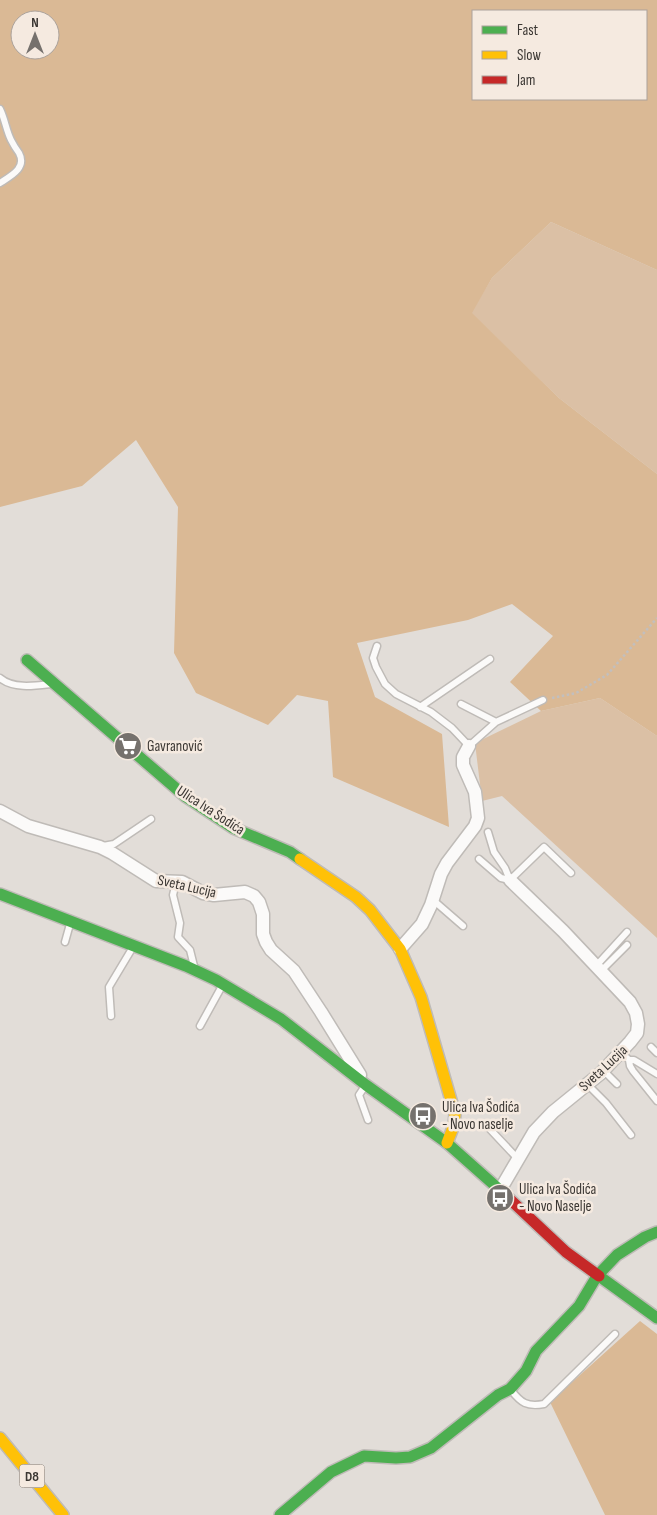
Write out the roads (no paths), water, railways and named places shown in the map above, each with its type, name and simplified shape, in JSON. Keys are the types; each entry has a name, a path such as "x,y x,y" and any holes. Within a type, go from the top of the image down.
{"street":[{"name":"Ulica Iva Šodića","path":"27,660 186,797 233,828 290,852 356,897 370,910 400,949 421,997 455,1114 454,1125 447,1143"},
{"path":"400,949 422,924 433,900 441,874 475,826 478,818 475,792 463,765 463,758 469,746"},
{"name":"Sveta Lucija","path":"0,811 28,826 100,847 156,881 182,882 203,893 219,895 245,892 254,896 259,902 263,914 263,934 266,942 271,950 294,972 366,1085"},
{"name":"Sveta Lucija","path":"500,1190 534,1132 553,1112 603,1070 625,1056 630,1042 636,1033 638,1024 636,1013 630,1002 563,931 510,880"},
{"name":"Sveta Lucija","path":"0,894 195,970 281,1019 366,1085 447,1143 566,1252 657,1318"},
{"path":"280,1515 331,1472 364,1456 410,1457 431,1448 498,1395 510,1389 526,1370 536,1351 579,1306 597,1276 616,1255 657,1232"},
{"name":"D8","path":"0,1438 65,1514"}],"lane":[{"path":"0,109 4,116 10,139 20,156 21,165 16,172 0,183"},
{"path":"377,646 373,658 385,684 396,694 431,712 452,728 469,746 496,722 543,700"},
{"path":"420,707 490,659"},
{"path":"0,678 6,683 31,686 54,684"},
{"path":"461,704 496,722"},
{"path":"100,847 114,844 150,819"},
{"path":"488,832 494,852 505,868 510,880"},
{"path":"510,880 544,847 571,873"},
{"path":"479,859 501,878 510,880"},
{"path":"176,882 173,895 180,924 178,937 190,950 195,970"},
{"path":"433,900 463,926"},
{"path":"65,942 71,922"},
{"path":"598,969 626,932"},
{"path":"111,1016 109,987 134,945"},
{"path":"598,969 627,945"},
{"path":"200,1026 223,985"},
{"path":"651,1047 657,1053"},
{"path":"625,1056 657,1074"},
{"path":"625,1056 633,1071 657,1102"},
{"path":"603,1070 617,1084"},
{"path":"587,1084 606,1103 631,1135"},
{"path":"366,1085 359,1095 368,1120"},
{"path":"486,1125 518,1159"},
{"path":"510,1389 523,1403 534,1406 544,1404 615,1334"}],"place":[{"name":"Gavranović","path":"128,746"},
{"name":"Ulica Iva Šodića - Novo naselje","path":"423,1116"},
{"name":"Ulica Iva Šodića - Novo Naselje","path":"500,1198"}]}
